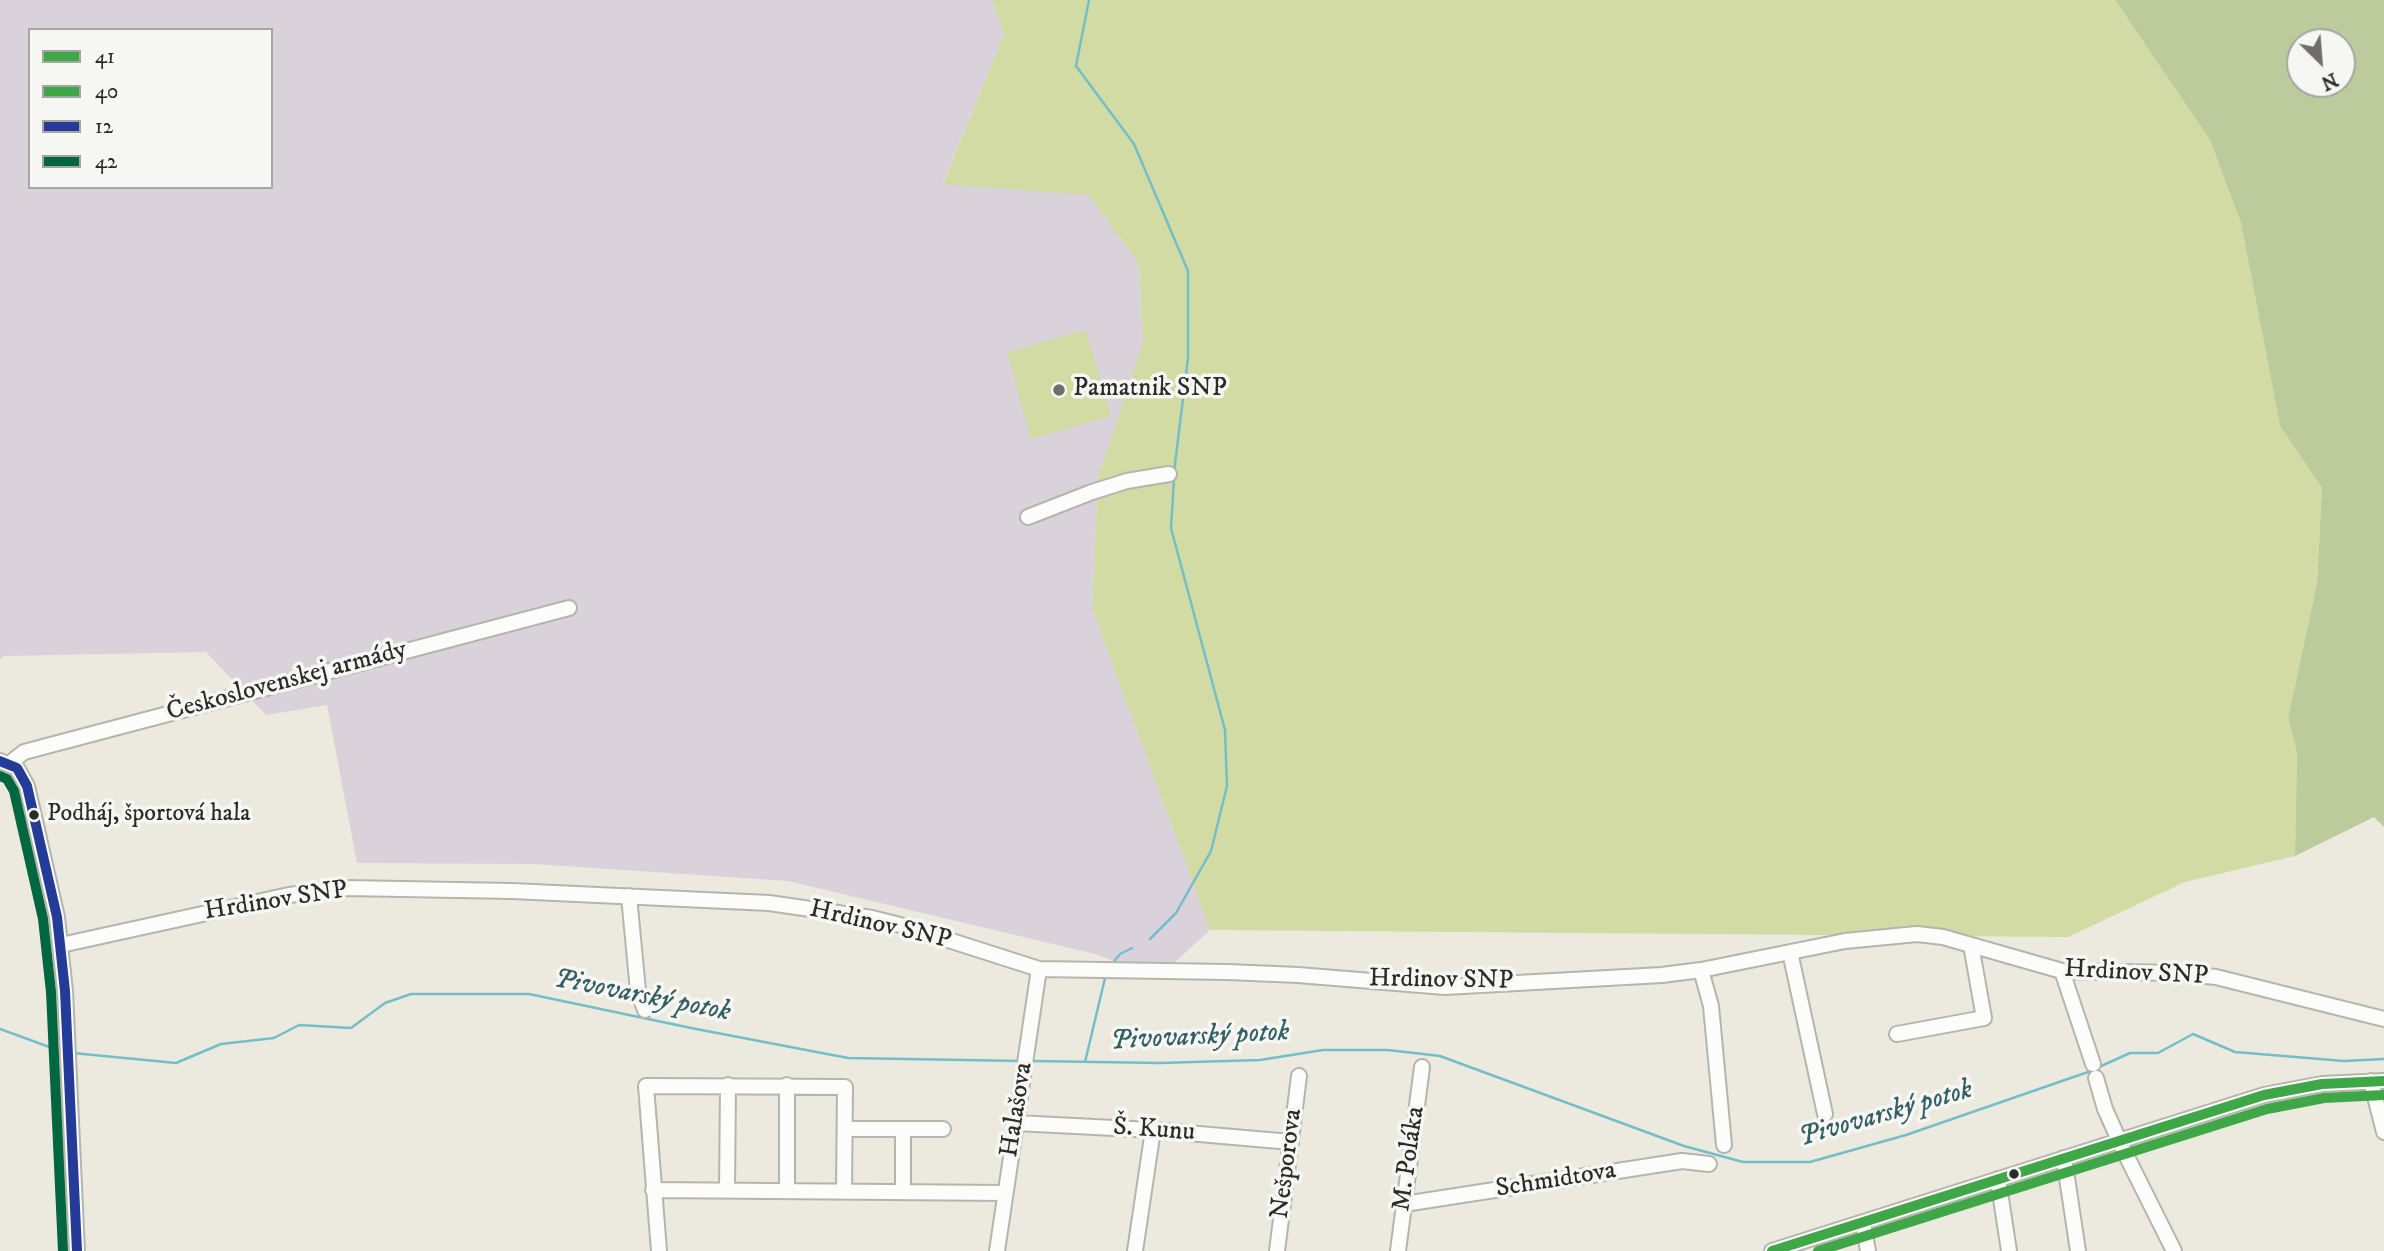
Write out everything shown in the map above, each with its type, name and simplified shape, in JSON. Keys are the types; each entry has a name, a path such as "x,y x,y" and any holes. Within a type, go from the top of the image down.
{"street":[{"path":"1028,517 1103,488 1169,474"},
{"name":"Československej armády","path":"77,1251 61,944 48,872 27,786 21,773 5,762 24,752 569,608"},
{"name":"Hrdinov SNP","path":"61,944 321,890 349,888 769,903 872,918 908,927 1039,970 1298,975 1445,987 1614,979 1701,970 1856,940 1917,934 1943,937 2062,971 2173,973 2216,977 2384,1018"},
{"path":"629,896 638,991 645,1010"},
{"path":"1897,1034 1984,1018 1971,945"},
{"path":"1790,953 1825,1114"},
{"name":"Halašova","path":"997,1251 1039,970"},
{"path":"1701,970 1711,1006 1724,1145"},
{"path":"2062,971 2105,1109 2174,1251"},
{"name":"M. Poláka","path":"1398,1251 1422,1067"},
{"name":"Nešporova","path":"1277,1251 1299,1076"},
{"path":"1772,1251 2264,1095 2322,1084 2378,1081 2384,1132"},
{"path":"727,1190 728,1085"},
{"path":"786,1191 787,1085"},
{"path":"659,1251 646,1086 845,1087 844,1191"},
{"name":"Š. Kunu","path":"1016,1123 1153,1130 1291,1142"},
{"path":"846,1129 943,1129"},
{"path":"903,1130 903,1192"},
{"path":"1135,1251 1153,1130"},
{"path":"2064,1158 2078,1251"},
{"name":"Schmidtova","path":"1404,1204 1682,1161 1709,1164"},
{"path":"1998,1179 2009,1251"},
{"path":"653,1190 1005,1193"},
{"path":"1863,1223 1868,1251"}],"shaded area":[{"path":"0,0 992,0 1004,34 943,183 1089,195 1139,264 1143,342 1098,478 1092,608 1210,930 1159,977 1095,954 788,881 534,864 357,863 327,705 266,715 206,652 4,656 0,659"}],"green space":[{"path":"992,0 2115,0 2210,140 2241,223 2280,426 2322,488 2317,583 2288,718 2297,753 2295,856 2185,882 2068,937 1210,930 1092,608 1098,478 1143,342 1139,264 1089,195 943,184 1004,34"},
{"path":"2115,0 2384,0 2384,827 2374,817 2295,856 2297,753 2288,718 2317,583 2322,488 2280,426 2241,223 2210,140"},
{"path":"1086,330 1111,416 1031,439 1007,352"}],"waterway":[{"path":"1089,0 1076,66 1134,144 1188,271 1188,358 1174,472"},
{"path":"1150,939 1176,913 1211,851 1227,786 1225,730 1171,528 1174,479"},
{"path":"1111,965 1120,954 1132,948"},
{"path":"1085,1062 1106,974"},
{"name":"Pivovarský potok","path":"73,1053 176,1063 221,1044 274,1038 299,1025 351,1028 385,1003 411,994 529,994 848,1058 1022,1061"},
{"name":"Pivovarský potok","path":"0,1029 63,1052"},
{"name":"Pivovarský potok","path":"1032,1061 1160,1063 1260,1060 1323,1050 1388,1050 1440,1056 1684,1146 1743,1162 1810,1162 1906,1135 2088,1072 2130,1053 2158,1053 2193,1034 2235,1052 2344,1061 2384,1059"}],"transit line":[{"name":"12","path":"0,761 17,768 27,786 57,917 65,991 77,1251"},
{"name":"42","path":"0,776 7,779 14,791 43,919 51,992 63,1251"},
{"name":"41","path":"1772,1251 2264,1095 2322,1084 2384,1081"},
{"name":"40","path":"1818,1251 2267,1109 2324,1098 2384,1095"}],"place":[{"name":"Pamatnik SNP","path":"1059,390"},
{"name":"Podháj, športová hala","path":"34,815"}]}
